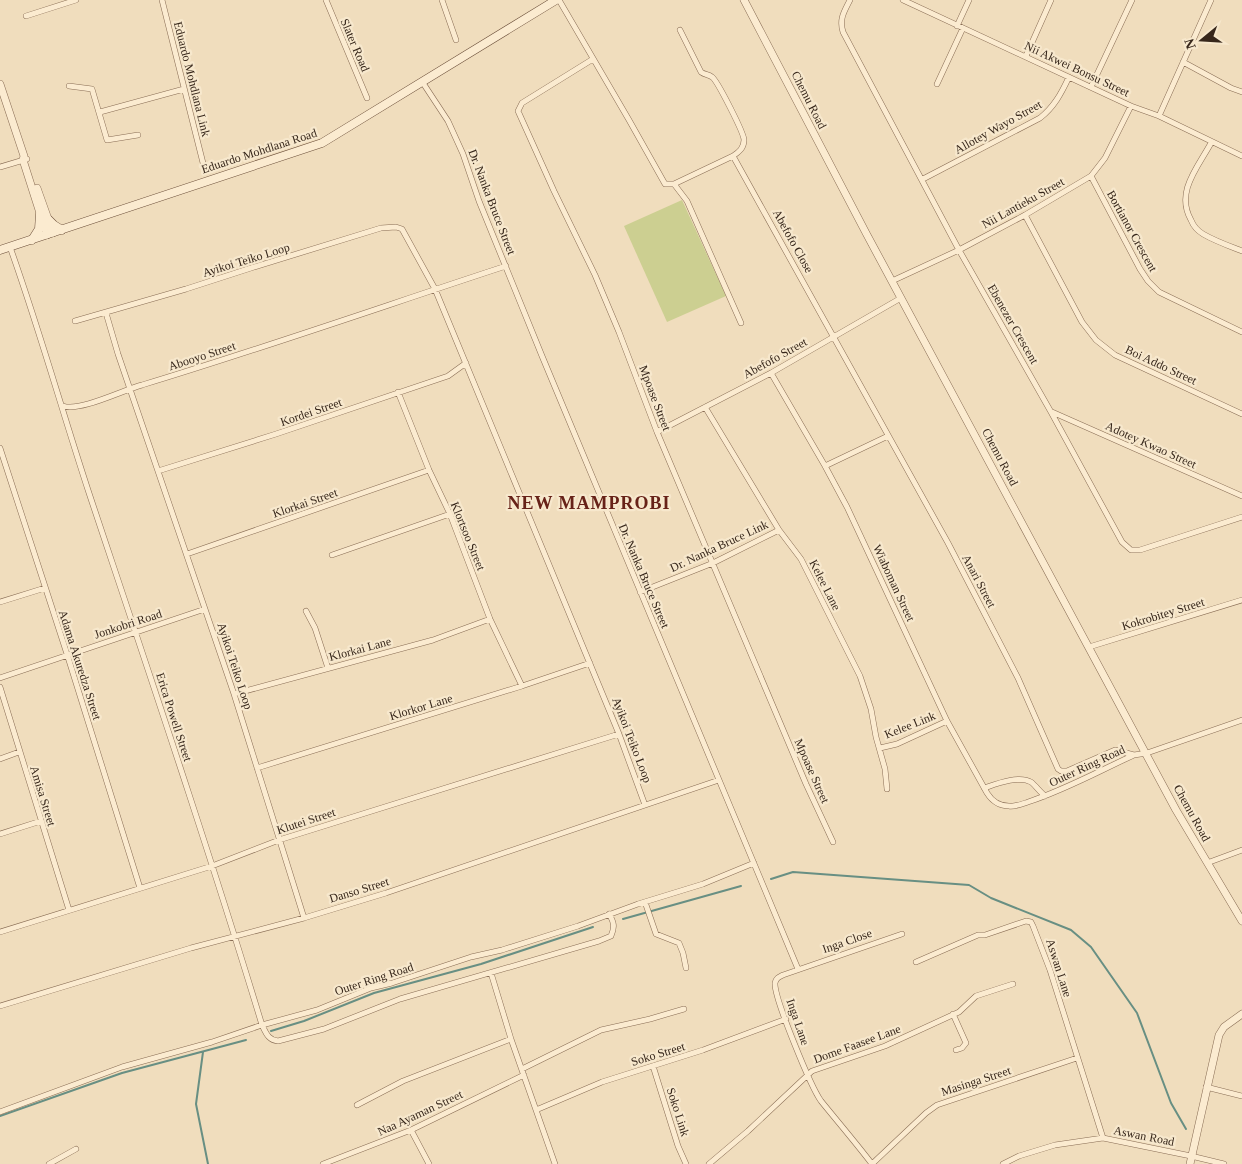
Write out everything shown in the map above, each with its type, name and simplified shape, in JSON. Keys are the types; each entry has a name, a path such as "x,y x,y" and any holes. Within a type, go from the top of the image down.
{"main road":[{"name":"Eduardo Mohdlana Road","path":"0,250 205,181 312,148 423,83 465,54 558,0"},
{"path":"32,240 39,229 40,214"},
{"path":"48,220 62,230"}],"street":[{"path":"26,16 76,0"},
{"name":"Eduardo Mohdlana Link","path":"162,0 203,163"},
{"name":"Slater Road","path":"326,0 367,98"},
{"path":"442,0 456,40"},
{"path":"558,0 630,120 665,184 674,184 733,156 742,149 744,139 714,80 711,76 701,72 680,30"},
{"name":"Chemu Road","path":"744,0 901,298 1176,810 1242,922"},
{"name":"Ebenezer Crescent","path":"850,0 842,16 843,32 923,179 959,250 1122,542 1131,550 1140,550 1242,518"},
{"name":"Nii Akwei Bonsu Street","path":"903,0 1130,106 1159,116 1242,156"},
{"path":"937,84 969,0"},
{"path":"1026,56 1051,0"},
{"path":"1091,87 1132,0"},
{"path":"1159,116 1211,0"},
{"name":"Mpoase Street","path":"592,59 522,103 518,111 554,192 595,275 657,432 806,784 833,842"},
{"path":"1183,62 1242,92"},
{"name":"Allotey Wayo Street","path":"923,179 1040,118 1057,102 1069,77"},
{"name":"Dr. Nanka Bruce Street","path":"423,83 448,121 458,141 479,201 798,969"},
{"path":"0,84 48,220 50,234"},
{"path":"69,86 92,89 107,140 138,135"},
{"path":"100,112 184,89"},
{"name":"Nii Lantieku Street","path":"892,281 959,250 1025,215 1091,176 1105,158 1130,106"},
{"path":"1212,142 1186,189 1184,200 1186,212 1202,234 1242,251"},
{"name":"Abefofo Close","path":"733,156 834,336"},
{"path":"0,167 25,158"},
{"path":"25,158 40,214 50,234"},
{"name":"Bortianor Crescent","path":"1091,176 1148,282 1159,292 1242,332"},
{"path":"674,184 687,201 741,323"},
{"name":"Boi Addo Street","path":"1025,215 1082,322 1096,340 1115,355 1242,414"},
{"name":"Ayikoi Teiko Loop","path":"304,918 234,694 106,314 381,228 402,229 435,289 590,663 646,805"},
{"path":"10,247 63,406"},
{"name":"Abooyo Street","path":"63,406 68,408 79,406 130,388 212,364 506,266"},
{"name":"Abefofo Street","path":"657,432 771,373 901,298"},
{"path":"75,321 106,314"},
{"name":"Anari Street","path":"834,336 948,543 1005,652 1058,769 1067,771 1115,750 1134,755"},
{"name":"Kordei Street","path":"158,470 276,434 448,376 466,363"},
{"name":"Wiaboman Street","path":"771,373 826,466 948,721 989,797 997,803"},
{"name":"Klortsoo Street","path":"398,392 429,470 450,514 490,619 522,686"},
{"name":"Erica Powell Street","path":"63,406 69,432 266,1034 272,1040 278,1041 309,1033 342,1023 400,999 491,973"},
{"name":"Kelee Lane","path":"704,407 779,530 801,559 860,676 871,709 876,737 886,769 887,789"},
{"name":"Adotey Kwao Street","path":"1051,412 1242,496"},
{"path":"826,466 888,436"},
{"name":"Adama Akuredza Street","path":"0,448 140,888"},
{"name":"Klorkai Street","path":"187,554 429,470"},
{"path":"332,555 450,514"},
{"name":"Dr. Nanka Bruce Link","path":"640,592 713,563 779,530"},
{"path":"0,602 45,588"},
{"name":"Kokrobitey Street","path":"1089,647 1242,600"},
{"name":"Jonkobri Road","path":"0,678 205,609"},
{"path":"306,611 315,628 328,668"},
{"name":"Klorkai Lane","path":"234,694 433,640 490,619"},
{"name":"Klorkor Lane","path":"257,768 590,663"},
{"name":"Amisa Street","path":"0,688 69,910"},
{"name":"Outer Ring Road","path":"997,803 1011,807 1045,796 1134,755 1147,753 1242,720"},
{"name":"Kelee Link","path":"880,748 897,744 948,721"},
{"name":"Klutei Street","path":"0,932 212,866 279,840 619,734"},
{"path":"0,759 19,752"},
{"name":"Danso Street","path":"0,1006 235,936 304,918 430,879 719,780"},
{"path":"984,788 1011,780 1022,780 1030,782 1045,796"},
{"path":"0,834 40,821"},
{"path":"1207,863 1242,850"},
{"name":"Outer Ring Road","path":"0,1112 122,1067 316,1010 361,991 578,926 609,914 703,884 754,863"},
{"path":"645,902 656,934 679,943 684,952 686,968"},
{"path":"555,1164 511,1039 491,973 606,939 611,936 614,930 614,924 609,914"},
{"name":"Aswan Lane","path":"916,962 978,935 985,935 1026,921 1031,922 1050,970 1103,1138"},
{"name":"Inga Close","path":"798,969 902,934"},
{"name":"Inga Lane","path":"798,969 783,974 775,983 806,1075 821,1100 872,1164"},
{"name":"Dome Faasee Lane","path":"710,1164 756,1124 806,1075 819,1068 885,1046 964,1008 976,996 1013,984"},
{"name":"Naa Ayaman Street","path":"323,1164 411,1130 601,1030 684,1010"},
{"path":"953,1014 966,1043 962,1048 956,1050"},
{"path":"1190,1164 1219,1035 1224,1027 1242,1014"},
{"name":"Soko Street","path":"536,1110 602,1082 754,1032 786,1019"},
{"path":"357,1105 403,1081 511,1039"},
{"name":"Masinga Street","path":"872,1164 937,1105 1077,1058"},
{"name":"Soko Link","path":"653,1066 678,1146 686,1164"},
{"path":"1206,1087 1242,1096"},
{"path":"411,1130 429,1164"},
{"name":"Aswan Road","path":"1003,1164 1019,1156 1055,1145 1103,1138 1224,1164"},
{"path":"50,1164 76,1149"}],"green space":[{"path":"682,200 726,296 667,322 624,226"}],"waterway":[{"path":"771,879 793,872 969,885 991,898 1071,930 1091,947 1137,1013 1171,1103 1186,1129"},
{"path":"623,919 741,886"},
{"path":"271,1031 304,1021 374,993 481,964 593,927"},
{"path":"0,1116 122,1073 246,1040"},
{"path":"203,1052 196,1104 208,1164"}],"district":[{"name":"NEW MAMPROBI","path":"589,503"}]}
